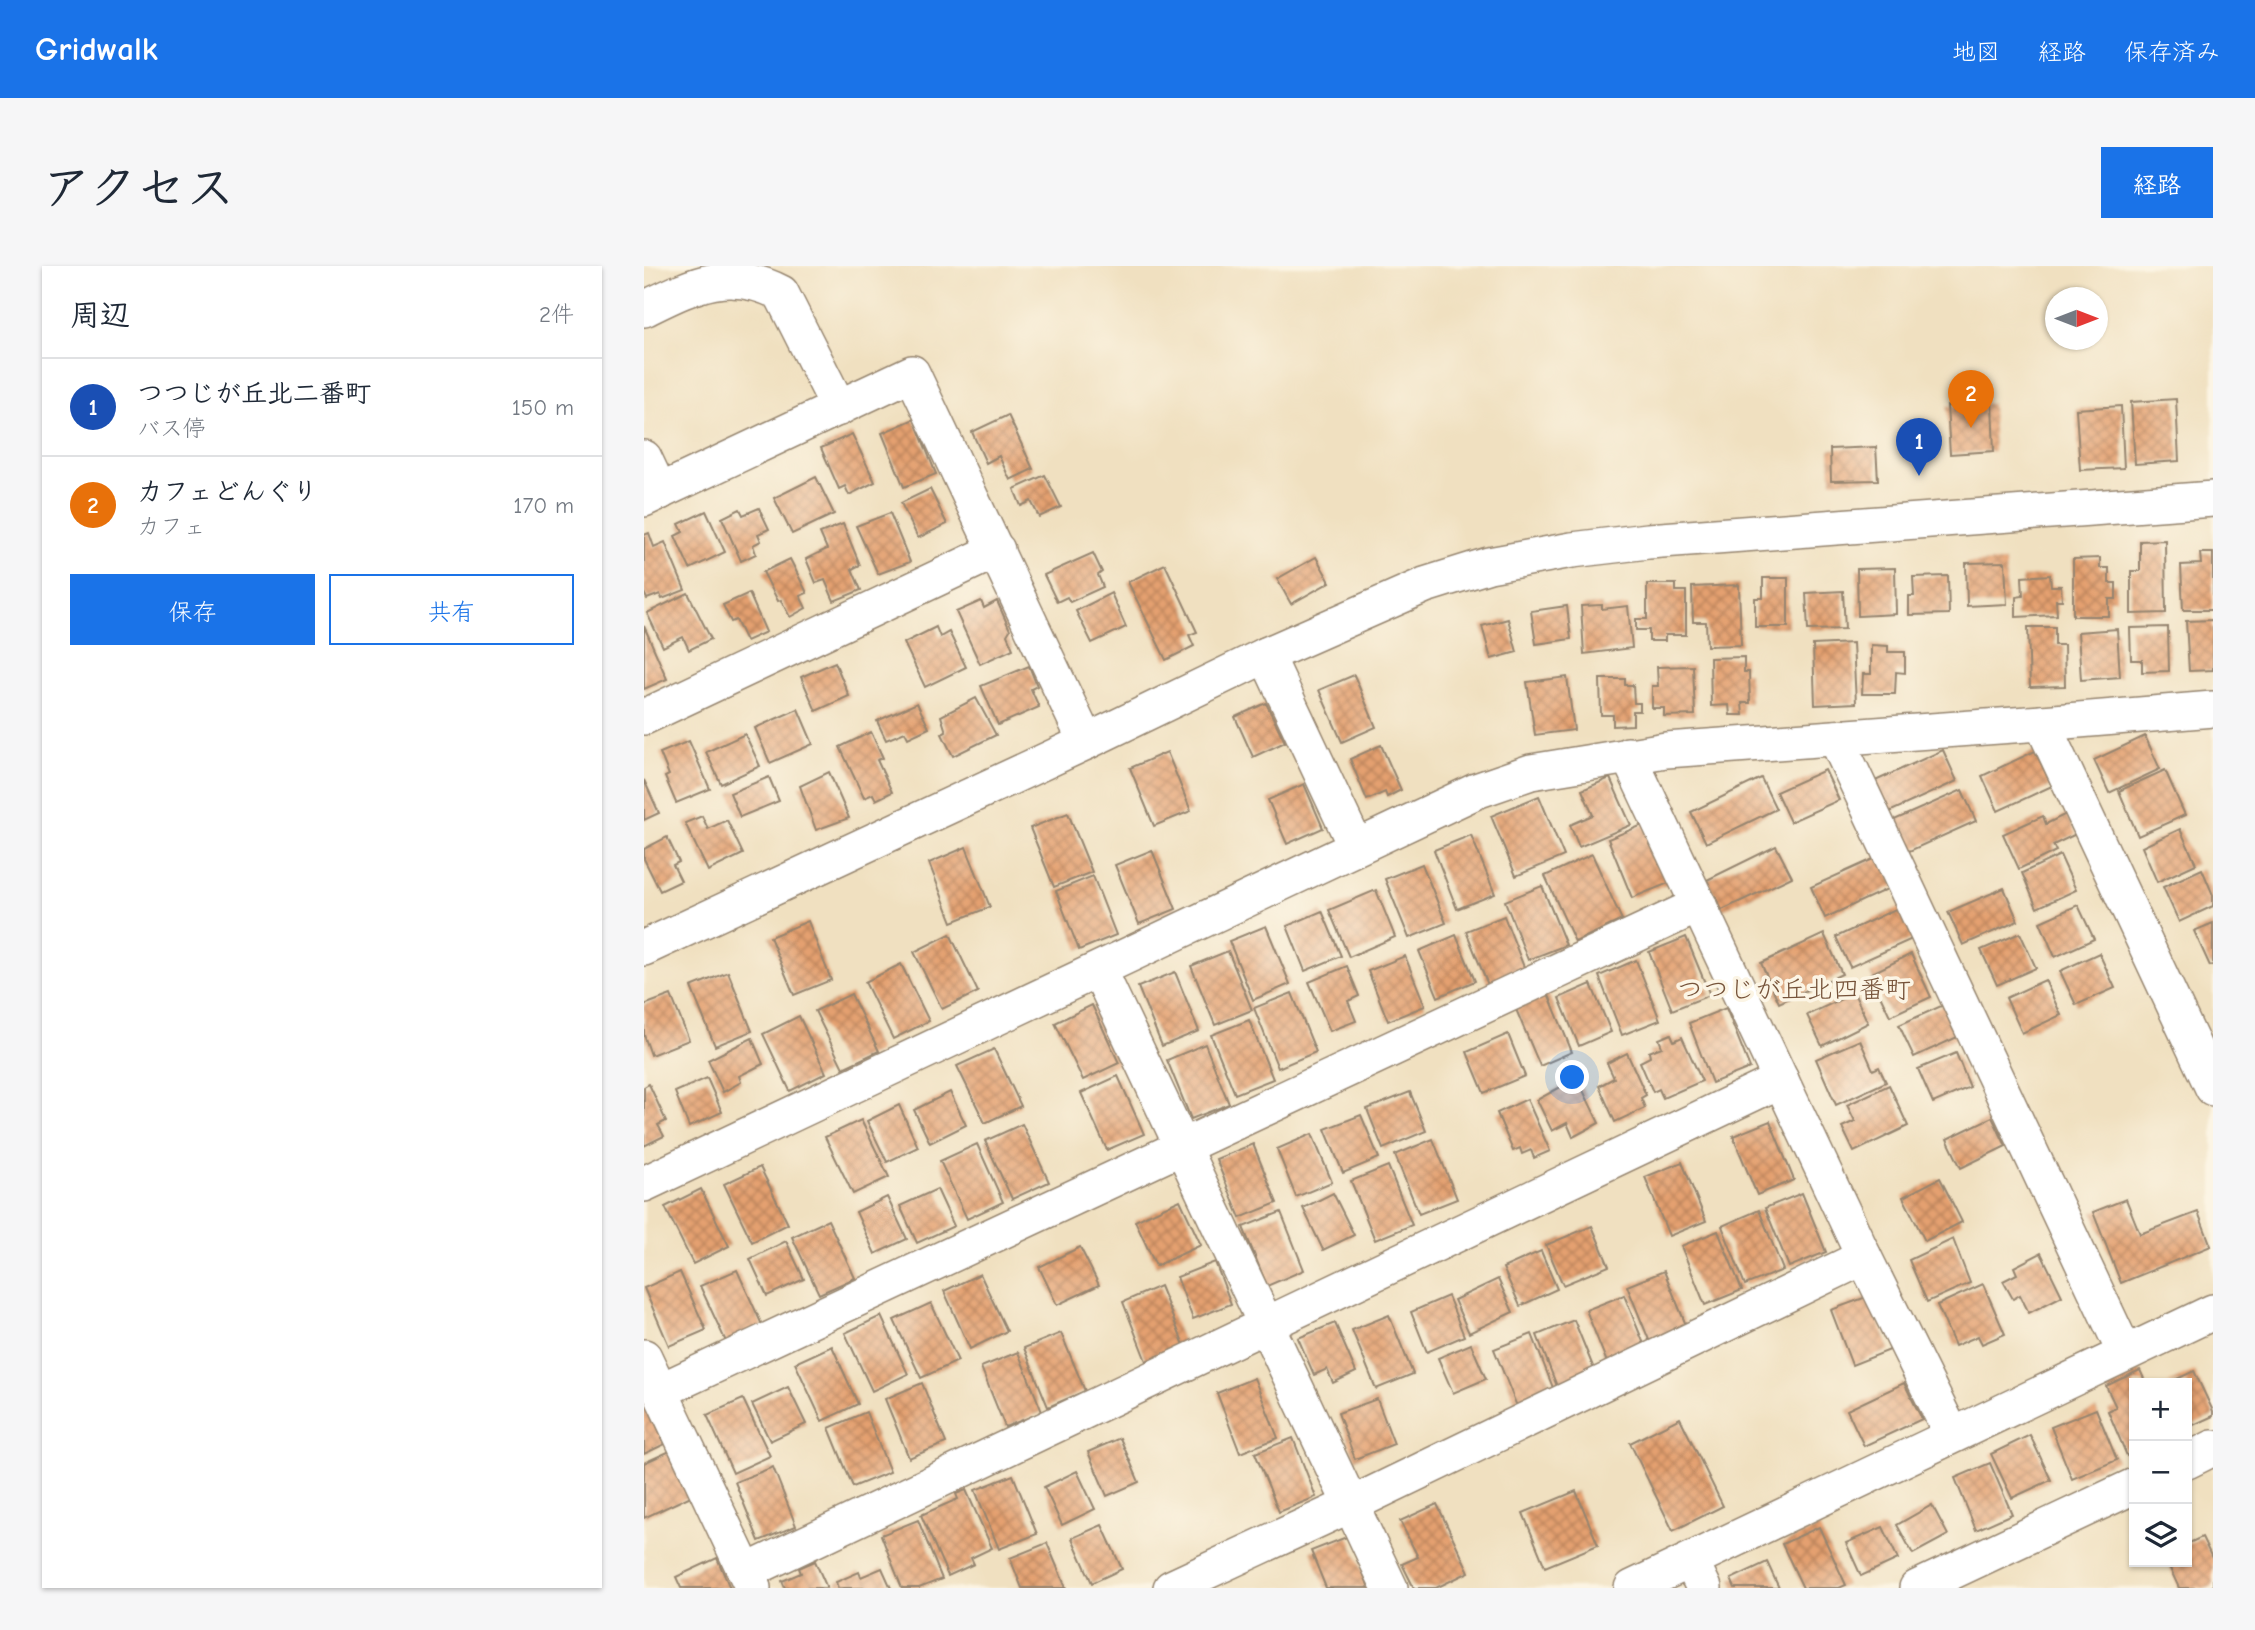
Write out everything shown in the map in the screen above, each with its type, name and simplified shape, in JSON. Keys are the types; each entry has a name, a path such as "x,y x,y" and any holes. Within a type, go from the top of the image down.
{"street":[{"path":"644,309 712,277 725,275 771,285 781,293 839,408"},
{"path":"644,458 652,496 912,373 1086,742"},
{"path":"644,948 1266,655 1425,584 1489,565 1572,550 1648,541 2213,499"},
{"path":"644,717 997,550"},
{"path":"1266,655 1356,848"},
{"path":"644,1184 1476,791 1520,776 1666,750 2213,709"},
{"path":"2042,723 2213,1088"},
{"path":"1836,738 2125,1353"},
{"path":"1628,755 1864,1257 1952,1435"},
{"path":"660,1391 1699,905"},
{"path":"1099,970 1390,1588"},
{"path":"644,1357 750,1580 1265,1325 1781,1080"},
{"path":"1171,1588 1352,1504 1864,1257"},
{"path":"1632,1588 1697,1574 1952,1435 2213,1311"},
{"path":"2192,1458 2213,1448"},
{"path":"1917,1588 2129,1488"}],"building":[{"path":"2176,399 2179,461 2135,464 2131,402"},
{"path":"1992,403 1994,451 1950,454 1947,406"},
{"path":"2121,406 2124,468 2080,470 2076,409"},
{"path":"1008,415 1033,469 1010,480 999,456 986,463 972,432"},
{"path":"914,419 936,474 904,487 882,433"},
{"path":"852,434 875,482 849,495 845,486 839,489 821,448"},
{"path":"1876,447 1878,480 1831,481 1830,449"},
{"path":"1045,475 1061,507 1039,517 1031,501 1021,506 1014,489"},
{"path":"816,477 834,514 792,534 774,498"},
{"path":"930,489 947,524 918,538 901,503"},
{"path":"759,508 769,529 758,534 761,541 753,545 756,554 741,561 722,518 740,509 743,515"},
{"path":"706,511 725,552 690,569 675,536 683,532 679,524"},
{"path":"890,513 910,562 878,574 856,526"},
{"path":"843,524 860,565 852,569 861,590 834,601 825,580 816,583 806,559 827,549 820,533"},
{"path":"649,533 654,547 665,542 685,590 662,599 660,594 647,599 644,593 644,535"},
{"path":"2165,540 2166,613 2131,614 2131,571 2140,571 2140,541"},
{"path":"1093,553 1102,572 1098,575 1103,587 1070,602 1067,597 1057,602 1044,575"},
{"path":"2200,553 2213,553 2213,610 2183,610 2181,565 2201,564"},
{"path":"1316,557 1330,582 1291,604 1277,579"},
{"path":"2100,558 2100,568 2109,568 2109,583 2116,583 2116,599 2109,599 2109,616 2073,616 2073,559"},
{"path":"790,559 807,593 800,596 806,608 790,617 763,572"},
{"path":"2005,562 2007,604 1967,606 1966,563"},
{"path":"1165,564 1197,632 1189,635 1194,646 1166,660 1128,582"},
{"path":"1895,568 1896,614 1858,616 1857,569"},
{"path":"2050,575 2051,586 2061,586 2062,600 2056,600 2057,615 2016,617 2016,597 2023,596 2022,577"},
{"path":"1948,576 1949,614 1909,615 1909,596 1914,596 1913,577"},
{"path":"1763,578 1788,578 1788,627 1755,627 1755,598 1763,598"},
{"path":"1647,584 1676,584 1676,591 1686,591 1686,635 1665,635 1665,641 1649,641 1649,630 1636,630 1636,619 1647,619"},
{"path":"1739,585 1741,645 1707,646 1706,622 1693,622 1692,587"},
{"path":"1843,591 1845,629 1808,630 1806,593"},
{"path":"688,593 711,639 689,650 683,637 663,647 647,613"},
{"path":"749,593 766,632 746,641 736,620 731,622 723,605"},
{"path":"1111,593 1126,627 1092,643 1076,611"},
{"path":"981,601 984,608 997,601 1010,630 1007,635 1013,649 980,664 956,612"},
{"path":"1602,605 1602,609 1628,606 1632,648 1584,654 1581,606"},
{"path":"1567,606 1571,639 1536,644 1531,611"},
{"path":"1508,619 1517,652 1491,659 1482,626"},
{"path":"2213,620 2213,670 2189,671 2186,621"},
{"path":"644,626 667,679 644,689"},
{"path":"936,627 940,637 949,632 966,667 925,687 904,643"},
{"path":"2028,627 2055,627 2055,645 2064,645 2065,686 2030,687"},
{"path":"2168,627 2169,671 2142,672 2142,660 2131,660 2130,628"},
{"path":"2117,629 2120,677 2081,680 2078,632"},
{"path":"1853,643 1856,703 1815,705 1813,645"},
{"path":"1871,645 1888,646 1888,652 1905,652 1905,673 1896,672 1895,694 1862,694 1863,674 1871,674"},
{"path":"1744,657 1744,672 1749,672 1750,703 1742,703 1743,715 1730,715 1729,705 1711,706 1710,658"},
{"path":"835,662 849,696 816,711 801,677"},
{"path":"1029,666 1037,686 1031,689 1039,707 998,725 981,686"},
{"path":"1693,666 1695,715 1664,716 1664,708 1652,708 1652,686 1658,686 1657,667"},
{"path":"1354,675 1376,727 1342,742 1319,690"},
{"path":"1567,677 1574,730 1535,735 1527,682"},
{"path":"1600,679 1625,679 1625,685 1633,685 1634,703 1640,703 1640,711 1633,711 1633,725 1613,726 1613,715 1601,715"},
{"path":"976,698 996,735 953,756 942,734 946,732 941,716"},
{"path":"917,703 929,728 908,738 905,732 886,740 877,721"},
{"path":"1266,703 1285,742 1253,757 1235,717"},
{"path":"798,709 813,744 770,763 755,728"},
{"path":"871,732 883,758 877,760 892,792 876,800 873,794 864,798 840,747"},
{"path":"745,734 760,766 721,784 706,752"},
{"path":"2145,736 2160,769 2109,793 2094,760"},
{"path":"689,741 710,789 676,803 665,777 669,775 660,753"},
{"path":"1381,745 1401,790 1387,797 1385,792 1367,800 1350,759"},
{"path":"1943,750 1957,781 1887,813 1873,782"},
{"path":"2035,751 2052,786 1998,811 1982,776"},
{"path":"1167,752 1191,811 1154,826 1130,768"},
{"path":"1825,770 1839,800 1790,822 1776,792"},
{"path":"2165,770 2185,815 2138,836 2119,791"},
{"path":"829,772 849,818 816,830 800,786"},
{"path":"769,777 779,801 740,817 730,793"},
{"path":"1610,778 1631,825 1579,847 1570,825 1593,815 1582,790"},
{"path":"1761,778 1776,809 1706,843 1691,812"},
{"path":"644,780 659,813 644,820"},
{"path":"1304,784 1323,828 1287,844 1268,800"},
{"path":"1962,790 1976,821 1905,853 1892,821"},
{"path":"1539,796 1564,856 1516,876 1491,816"},
{"path":"1068,813 1092,872 1054,887 1030,828"},
{"path":"2066,814 2076,834 2053,845 2056,851 2019,869 2003,834 2043,816 2046,824"},
{"path":"702,816 708,829 727,820 743,854 708,871 685,823"},
{"path":"1645,824 1669,883 1632,898 1608,839"},
{"path":"2180,829 2196,864 2157,882 2142,847"},
{"path":"1471,835 1495,894 1457,909 1434,850"},
{"path":"667,837 679,862 673,865 681,881 660,891 644,859 644,849"},
{"path":"1776,846 1792,877 1722,910 1707,880"},
{"path":"966,847 990,907 952,922 929,863"},
{"path":"1152,850 1176,909 1139,924 1115,865"},
{"path":"1592,854 1622,920 1575,942 1545,876"},
{"path":"1882,855 1896,885 1825,918 1811,887"},
{"path":"2060,855 2076,890 2037,908 2022,873"},
{"path":"1422,864 1446,923 1409,938 1385,879"},
{"path":"2202,869 2213,895 2213,906 2179,922 2163,887"},
{"path":"1093,876 1116,935 1079,950 1056,891"},
{"path":"1542,886 1566,945 1528,960 1505,901"},
{"path":"2004,888 2018,921 1963,945 1948,912"},
{"path":"1376,890 1395,937 1349,957 1329,910"},
{"path":"1906,904 1921,935 1850,967 1836,937"},
{"path":"2078,905 2094,939 2055,957 2040,922"},
{"path":"1322,911 1341,956 1305,971 1287,926"},
{"path":"1504,916 1527,975 1490,990 1466,931"},
{"path":"808,921 831,980 794,995 770,937"},
{"path":"2213,923 2213,965 2210,966 2194,931"},
{"path":"1266,926 1290,984 1253,1000 1229,941"},
{"path":"2020,933 2036,968 1997,985 1981,950"},
{"path":"950,934 978,992 942,1009 914,952"},
{"path":"1824,934 1842,974 1779,1003 1761,963"},
{"path":"1456,935 1475,981 1438,997 1419,951"},
{"path":"1686,937 1710,995 1672,1010 1649,952"},
{"path":"1228,951 1252,1010 1215,1025 1191,966"},
{"path":"2099,953 2115,988 2076,1005 2060,971"},
{"path":"1911,954 1931,997 1890,1016 1870,974"},
{"path":"1405,956 1425,1006 1388,1021 1368,971"},
{"path":"1636,960 1660,1020 1622,1035 1599,976"},
{"path":"901,964 929,1021 893,1039 865,982"},
{"path":"1347,966 1359,996 1348,1001 1356,1021 1330,1031 1309,982"},
{"path":"728,972 752,1031 715,1046 691,987"},
{"path":"1175,972 1199,1031 1162,1046 1138,987"},
{"path":"2045,980 2061,1015 2022,1033 2006,998"},
{"path":"1591,984 1611,1032 1579,1046 1559,998"},
{"path":"1292,993 1316,1052 1278,1068 1254,1008"},
{"path":"1548,993 1572,1052 1540,1066 1515,1007"},
{"path":"1854,993 1868,1023 1822,1046 1807,1015"},
{"path":"851,994 879,1051 843,1068 815,1011"},
{"path":"671,995 689,1040 651,1055 644,1035 644,1005"},
{"path":"1950,1002 1964,1034 1914,1057 1899,1025"},
{"path":"1092,1005 1119,1063 1083,1080 1055,1023"},
{"path":"1726,1008 1750,1068 1712,1083 1689,1023"},
{"path":"799,1016 826,1073 790,1091 763,1034"},
{"path":"1249,1020 1273,1079 1235,1094 1211,1035"},
{"path":"1508,1034 1525,1076 1484,1093 1467,1052"},
{"path":"1671,1034 1674,1041 1682,1037 1702,1081 1663,1098 1659,1089 1653,1092 1640,1062 1650,1057 1649,1052 1662,1047 1659,1039"},
{"path":"752,1038 763,1064 739,1076 741,1082 723,1092 708,1060"},
{"path":"1860,1040 1873,1070 1879,1067 1886,1082 1836,1105 1816,1059"},
{"path":"1205,1044 1229,1104 1191,1119 1167,1060"},
{"path":"994,1049 1021,1106 985,1123 957,1066"},
{"path":"1627,1053 1646,1095 1641,1098 1645,1108 1615,1122 1599,1086 1614,1078 1607,1063"},
{"path":"1956,1053 1970,1087 1933,1103 1918,1069"},
{"path":"1118,1076 1144,1134 1107,1150 1081,1093"},
{"path":"707,1078 722,1112 689,1127 675,1092"},
{"path":"1577,1078 1599,1123 1573,1137 1567,1123 1552,1131 1537,1100"},
{"path":"649,1084 666,1121 658,1125 664,1136 644,1146 644,1087"},
{"path":"1889,1085 1908,1126 1854,1152 1842,1127 1855,1121 1847,1105"},
{"path":"950,1092 966,1125 930,1143 914,1110"},
{"path":"1410,1092 1426,1131 1383,1149 1367,1109"},
{"path":"1527,1099 1550,1151 1534,1158 1531,1150 1522,1154 1520,1148 1513,1151 1497,1113"},
{"path":"899,1105 918,1147 887,1162 867,1121"},
{"path":"1361,1115 1379,1158 1343,1173 1325,1129"},
{"path":"1992,1117 2006,1146 1961,1168 1947,1139"},
{"path":"861,1120 889,1177 853,1194 825,1137"},
{"path":"1770,1121 1794,1180 1757,1195 1733,1136"},
{"path":"1022,1124 1049,1182 1012,1199 985,1141"},
{"path":"1312,1134 1332,1182 1296,1197 1277,1149"},
{"path":"1433,1139 1457,1199 1419,1214 1395,1155"},
{"path":"977,1144 1003,1202 967,1219 940,1161"},
{"path":"1253,1144 1277,1203 1240,1218 1216,1159"},
{"path":"1682,1162 1706,1221 1669,1236 1645,1177"},
{"path":"1388,1166 1412,1225 1375,1240 1351,1181"},
{"path":"760,1167 788,1224 752,1242 724,1184"},
{"path":"1940,1178 1962,1222 1925,1241 1903,1197"},
{"path":"701,1189 729,1246 693,1264 665,1207"},
{"path":"937,1189 954,1226 917,1243 900,1206"},
{"path":"1333,1193 1354,1235 1323,1250 1303,1208"},
{"path":"1802,1193 1826,1252 1789,1267 1765,1208"},
{"path":"887,1197 907,1239 875,1254 856,1212"},
{"path":"2126,1199 2140,1234 2198,1212 2211,1246 2121,1283 2093,1212"},
{"path":"1180,1200 1201,1245 1156,1266 1135,1221"},
{"path":"1759,1210 1783,1270 1745,1285 1722,1226"},
{"path":"1281,1212 1304,1270 1267,1286 1243,1227"},
{"path":"828,1220 855,1278 819,1294 792,1237"},
{"path":"1592,1226 1609,1266 1563,1285 1546,1245"},
{"path":"1718,1231 1742,1290 1705,1305 1681,1246"},
{"path":"1953,1239 1970,1283 1927,1302 1909,1260"},
{"path":"786,1241 804,1279 767,1296 750,1259"},
{"path":"1080,1247 1099,1285 1057,1305 1039,1267"},
{"path":"1541,1251 1557,1289 1520,1306 1503,1268"},
{"path":"2041,1253 2062,1296 2029,1313 2020,1295 2013,1299 2003,1281 2017,1274 2014,1267"},
{"path":"1215,1262 1231,1304 1193,1319 1177,1277"},
{"path":"737,1270 763,1327 727,1344 700,1286"},
{"path":"1664,1271 1688,1330 1651,1345 1627,1286"},
{"path":"680,1272 706,1330 669,1346 644,1288"},
{"path":"980,1274 1007,1331 970,1349 944,1291"},
{"path":"1498,1279 1513,1312 1469,1333 1454,1300"},
{"path":"1983,1284 2005,1334 1982,1344 1978,1336 1955,1346 1937,1305"},
{"path":"1160,1286 1184,1345 1146,1361 1123,1302"},
{"path":"1624,1295 1648,1354 1610,1370 1586,1310"},
{"path":"1448,1296 1464,1336 1427,1352 1411,1312"},
{"path":"1869,1296 1890,1350 1852,1365 1831,1310"},
{"path":"931,1303 958,1361 921,1378 894,1320"},
{"path":"1389,1315 1413,1374 1376,1389 1352,1330"},
{"path":"881,1316 908,1374 872,1391 845,1333"},
{"path":"1574,1320 1598,1379 1560,1394 1537,1335"},
{"path":"1335,1323 1356,1372 1333,1383 1327,1369 1314,1375 1298,1338"},
{"path":"1061,1333 1085,1391 1048,1407 1024,1348"},
{"path":"1532,1334 1555,1393 1518,1409 1494,1349"},
{"path":"1471,1344 1486,1379 1453,1393 1438,1358"},
{"path":"832,1346 858,1404 822,1421 795,1363"},
{"path":"1018,1352 1042,1412 1005,1427 981,1367"},
{"path":"2140,1370 2144,1378 2129,1378 2127,1456 2108,1411 2116,1407 2106,1386"},
{"path":"2194,1371 2213,1416 2192,1426 2192,1378 2179,1378"},
{"path":"1254,1378 1278,1438 1240,1453 1217,1393"},
{"path":"922,1383 946,1443 909,1458 885,1399"},
{"path":"1904,1383 1922,1419 1864,1446 1847,1410"},
{"path":"788,1387 806,1424 770,1441 752,1404"},
{"path":"644,1397 665,1444 644,1454"},
{"path":"743,1399 770,1456 733,1473 707,1415"},
{"path":"1377,1399 1394,1444 1355,1459 1338,1413"},
{"path":"2096,1409 2117,1460 2072,1479 2051,1427"},
{"path":"866,1412 890,1472 853,1487 829,1428"},
{"path":"1680,1418 1723,1506 1673,1531 1630,1443"},
{"path":"2030,1435 2051,1480 2012,1498 1991,1454"},
{"path":"1120,1438 1139,1482 1107,1496 1088,1452"},
{"path":"1293,1438 1316,1497 1279,1512 1255,1453"},
{"path":"670,1451 691,1496 644,1518 644,1463"},
{"path":"1990,1463 2012,1514 1976,1530 1955,1478"},
{"path":"773,1467 796,1526 759,1541 735,1482"},
{"path":"1077,1471 1095,1509 1062,1525 1044,1487"},
{"path":"1013,1475 1037,1534 999,1549 975,1490"},
{"path":"966,1490 992,1548 971,1558 974,1564 948,1576 921,1515 958,1499 956,1494"},
{"path":"1576,1491 1598,1545 1545,1567 1523,1513"},
{"path":"1437,1504 1469,1572 1436,1588 1414,1588 1402,1564 1418,1557 1400,1521"},
{"path":"1932,1505 1948,1535 1913,1554 1897,1525"},
{"path":"918,1520 942,1579 919,1588 902,1588 881,1535"},
{"path":"1102,1525 1122,1569 1092,1583 1072,1538"},
{"path":"1819,1527 1846,1585 1839,1588 1803,1588 1782,1544"},
{"path":"1883,1527 1898,1559 1861,1576 1846,1543"},
{"path":"1349,1536 1369,1588 1326,1588 1311,1551"},
{"path":"2202,1537 2213,1560 2213,1586 2179,1588 2169,1567 2192,1567 2192,1542"},
{"path":"1047,1543 1066,1588 1022,1588 1010,1558"},
{"path":"717,1558 730,1588 681,1588 676,1577"},
{"path":"815,1561 827,1588 785,1588 782,1581 801,1573 799,1568"},
{"path":"1767,1562 1779,1588 1735,1588 1731,1579"},
{"path":"882,1568 891,1588 838,1588 836,1582 859,1572 861,1577"}],"place":[{"name":"カフェどんぐり","path":"1971,428"},
{"name":"つつじが丘北二番町","path":"1919,476"}],"district":[{"name":"つつじが丘北四番町","path":"1794,989"}]}
